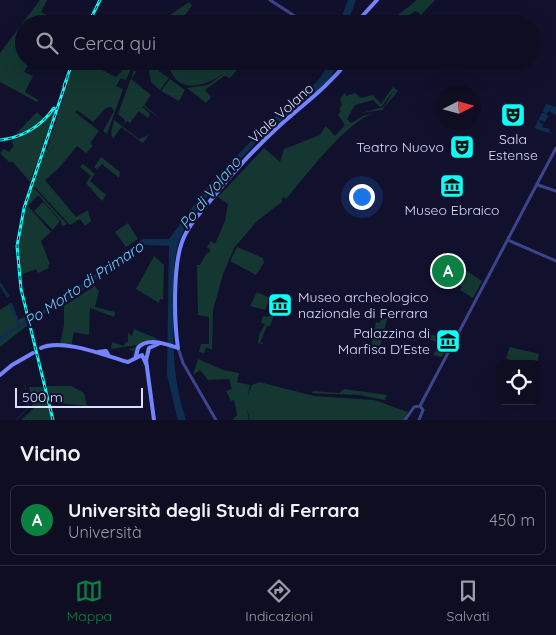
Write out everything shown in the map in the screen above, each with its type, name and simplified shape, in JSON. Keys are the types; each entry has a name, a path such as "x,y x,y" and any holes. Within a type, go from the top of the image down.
{"main road":[{"path":"363,15 377,0"},
{"name":"Viale Volano","path":"176,348 176,301 180,251 185,235 201,212 228,180 278,127 328,85 340,70"},
{"path":"132,362 140,344 160,344 176,348"},
{"path":"136,356 160,344"},
{"path":"147,366 150,351 160,344"},
{"path":"41,348 52,345 91,351 132,362"},
{"path":"144,351 154,420"},
{"path":"0,375 12,365 33,353"},
{"path":"132,362 143,356 147,366"}],"street":[{"path":"270,0 293,15"},
{"path":"420,406 556,148"},
{"path":"538,185 556,191"},
{"path":"508,240 556,261"},
{"path":"176,348 216,420"},
{"path":"405,420 414,407 420,406"},
{"path":"419,420 423,410 420,406"}],"green space":[{"path":"40,0 47,0 41,12 47,15 29,15"},
{"path":"417,0 435,0 421,15 416,11 409,15 398,15"},
{"path":"189,2 192,5 185,15 170,15"},
{"path":"15,33 15,70 25,70 24,72 33,76 25,92 38,100 37,102 0,82 0,53"},
{"path":"72,70 102,70 116,77 123,70 130,70 126,80 121,78 116,86 123,89 107,134 103,131 114,111 111,107 106,108 93,122 77,110 75,112 99,131 90,143 93,146 86,153 77,146 58,169 45,180 76,217 88,210 91,221 85,226 80,219 70,225 32,184 44,149 47,150"},
{"path":"134,70 136,72 131,79 151,95 144,105 163,121 143,106 150,114 148,118 139,111 130,123 127,121 124,124 125,120 118,114"},
{"path":"149,70 158,70 169,78 160,90 151,82"},
{"path":"171,70 228,70 211,81 200,85 189,85 180,82"},
{"path":"229,70 237,70 230,78 224,76 205,90 211,97 206,103 187,88 208,85"},
{"path":"170,79 185,90 179,101 161,91"},
{"path":"393,87 398,91 382,110 361,113 384,107 395,89 380,107 373,100 355,105 347,119 351,123 363,116 375,113 352,126 340,137 286,199 284,197 281,199 283,201 257,221 234,248 223,274 213,310 212,350 206,347 204,353 199,352 201,344 209,344 209,317 198,315 197,265 200,265 206,254 211,251 207,247 211,241 215,244 225,221 228,204 218,197 264,148 280,162 284,149 320,135 326,126 335,136 345,125 338,115 342,104 340,99 345,93 346,96 355,93 361,98 373,95 381,104"},
{"path":"54,110 30,182 13,162 9,162 0,153 4,149 9,152 14,145 11,142 39,126"},
{"path":"37,112 43,118 30,129 13,137"},
{"path":"114,120 139,139 149,135 143,143 121,127 113,139 111,133"},
{"path":"101,157 120,172 119,178 102,164 97,169 94,167"},
{"path":"83,164 95,174 90,181 106,195 102,201 86,183 91,176 80,167"},
{"path":"32,186 67,224 62,226 61,221 38,195 28,206 51,232 41,241 50,264 48,265 49,268 38,273 36,269 20,275 20,230"},
{"path":"43,202 60,221 53,230 34,211"},
{"path":"128,223 138,239 126,247 115,232"},
{"path":"237,247 263,258 264,263 256,275 230,261"},
{"path":"154,256 164,265 163,299 160,299 159,303 136,289"},
{"path":"462,268 482,281 473,298 460,290 462,287 453,281"},
{"path":"95,286 99,291 95,307 115,312 114,317 90,308 89,335 74,332 71,346 60,344 64,325 64,306"},
{"path":"257,292 270,298 265,310 250,306"},
{"path":"11,303 18,320 27,316 29,324 0,347 0,310"},
{"path":"273,314 270,326 267,326 260,343 263,342 263,344 258,343 259,335 265,324 261,323 263,316 267,317"},
{"path":"381,318 387,319 379,351 371,346 376,322 380,323"},
{"path":"134,329 158,339 142,344 132,360 134,351 128,349 135,348 136,345 111,349 112,342 124,346 128,342 128,333 132,336"},
{"path":"446,330 454,335 452,338 448,336 444,344 448,346 442,357 433,355 439,346 442,345 421,335 423,331 441,338 441,341"},
{"path":"510,347 539,354 538,360 510,360 506,358"},
{"path":"198,359 223,370 239,373 237,382 250,385 248,395 252,385 259,382 314,396 374,400 408,412 404,420 250,420 247,409 249,420 232,420 237,415 234,400 231,401 226,391 232,389 229,379 208,380 200,370 193,375"},
{"path":"47,386 71,386 84,393 87,406 51,402"},
{"path":"29,387 44,387 52,420 21,420 33,409"},
{"path":"344,389 387,395 385,400 359,395 312,393 313,391 339,393"}],"water":[{"path":"348,0 356,0 350,15 342,15"},
{"name":"Po di Volano","path":"325,70 334,70 321,90 275,125 238,161 199,207 179,241 174,271 174,357 175,373 186,420 178,420 167,375 169,246 144,245 132,252 71,299 13,331 0,343 0,336 63,298 143,239 169,239 210,184 271,120 318,81"},
{"path":"546,104 556,107 556,115 549,111 546,114 548,116 545,122 540,120 539,122 543,124 542,127 550,129 549,132 556,135 536,129 535,127 542,113 545,113 543,111"}],"waterway":[{"path":"0,284 8,296"},
{"name":"Po Morto di Primaro","path":"11,304 19,325"},
{"path":"16,420 29,407 25,385"}],"railway":[{"path":"92,15 100,0"},
{"path":"64,86 70,70"},
{"path":"53,420 21,289 17,246 24,208 67,79"},
{"path":"0,140 16,137 37,126 54,108"}],"place":[{"name":"Sala Estense","path":"513,115"},
{"name":"Teatro Nuovo","path":"462,147"},
{"name":"Museo Ebraico","path":"452,186"},
{"name":"Università degli Studi di Ferrara","path":"448,271"},
{"name":"Museo archeologico nazionale di Ferrara","path":"280,305"},
{"name":"Palazzina di Marfisa D'Este","path":"448,341"}]}
